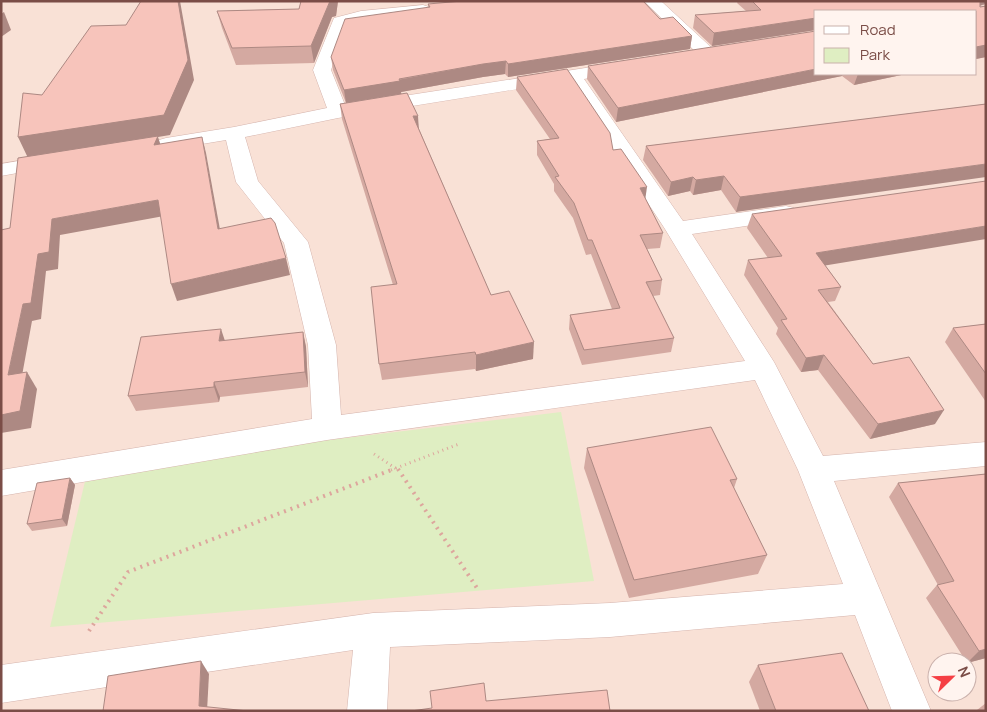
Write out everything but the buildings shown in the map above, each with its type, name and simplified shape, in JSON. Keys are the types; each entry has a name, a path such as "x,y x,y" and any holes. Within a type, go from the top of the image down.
{"street":[{"path":"652,1 708,54"},
{"path":"338,112 322,70 340,21 361,16 443,8"},
{"path":"688,57 727,51"},
{"path":"146,147 234,133 338,112 640,64"},
{"path":"572,74 677,229 764,369 814,470 912,711"},
{"path":"234,133 247,182 296,242 322,344 328,428"},
{"path":"1,170 69,159"},
{"path":"677,229 802,211"},
{"path":"1,483 328,428 764,369"},
{"path":"814,470 986,454"},
{"path":"1,684 373,630 610,620 866,598"},
{"path":"367,711 373,630"}],"path":[{"path":"328,428 398,468 501,625"},
{"path":"59,676 128,572 460,443"}],"shaded area":[{"path":"1,1 986,1 986,711 1,711"}],"green space":[{"path":"561,412 594,581 50,627 88,469"}]}
